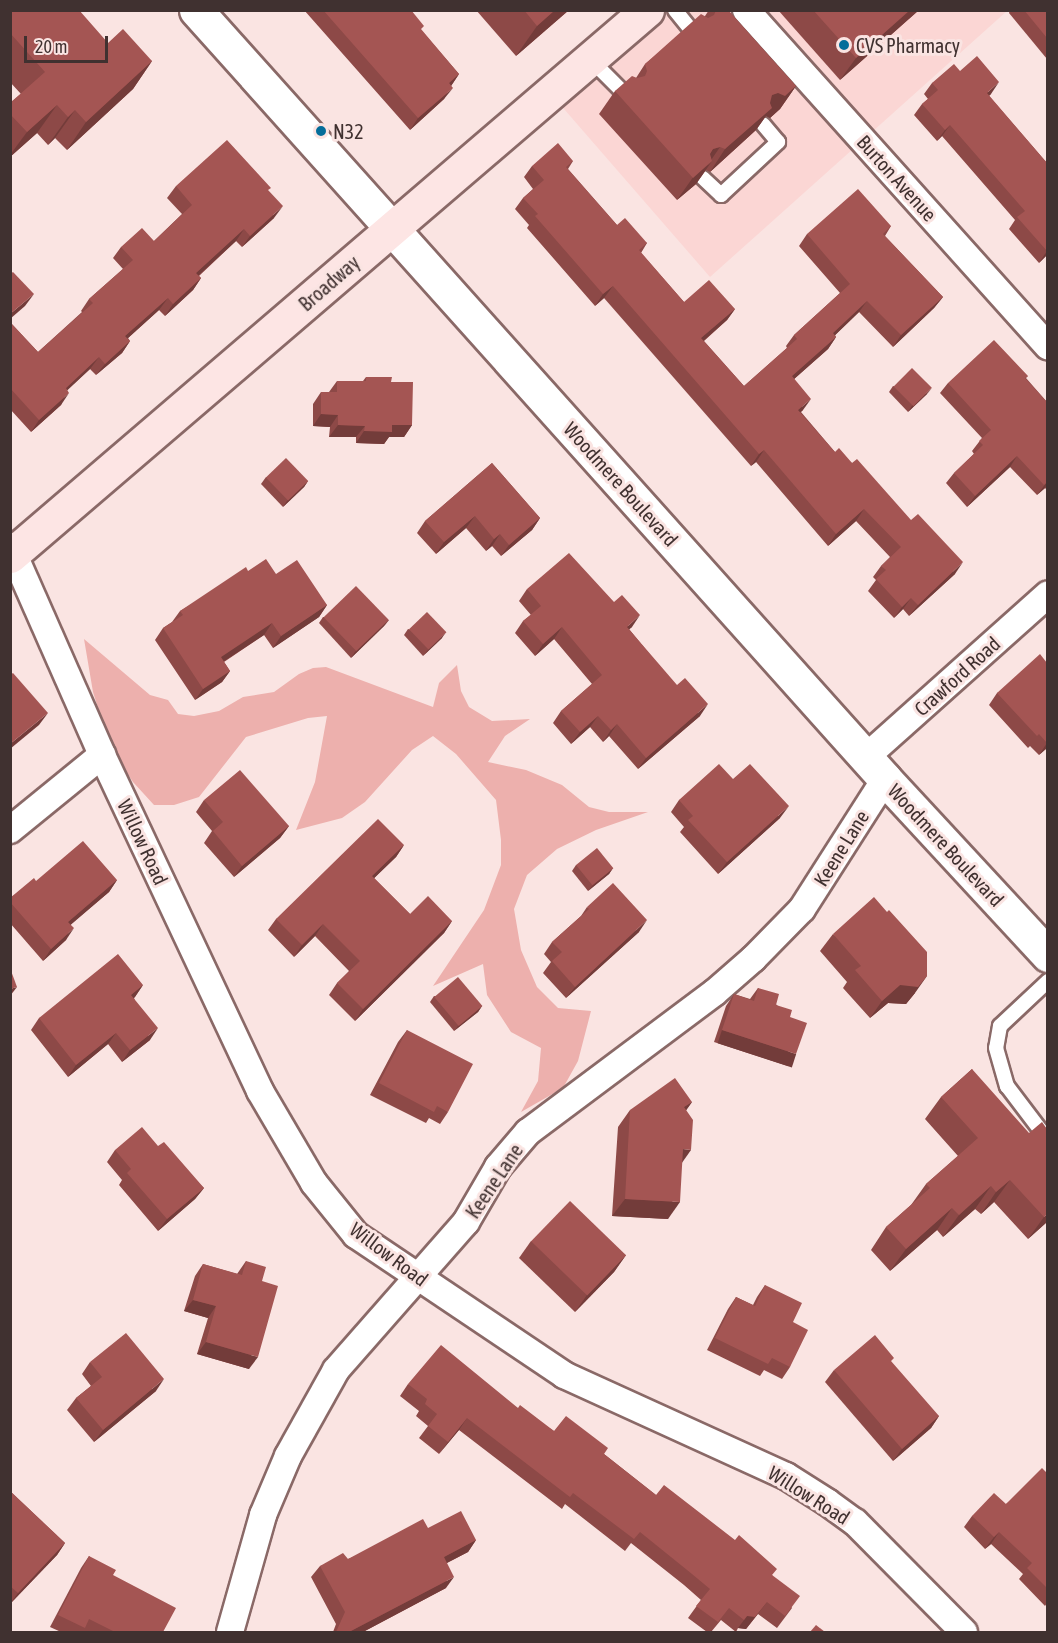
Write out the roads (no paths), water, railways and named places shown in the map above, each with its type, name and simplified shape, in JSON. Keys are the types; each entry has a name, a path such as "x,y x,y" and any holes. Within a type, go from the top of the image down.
{"main road":[{"name":"Broadway","path":"12,551 647,10"}],"street":[{"name":"Woodmere Boulevard","path":"196,10 875,768 1047,955"},
{"name":"Burton Avenue","path":"746,10 1047,346"},
{"name":"Willow Road","path":"12,551 102,755 260,1091 314,1183 356,1235 564,1375 786,1476 827,1502 855,1522 964,1632"},
{"name":"Crawford Road","path":"875,768 1047,594"},
{"path":"10,830 102,755"},
{"name":"Keene Lane","path":"230,1632 264,1515 288,1456 336,1370 466,1222 498,1167 528,1132 714,993 753,960 802,909 875,768"}],"lane":[{"path":"675,10 692,31"},
{"path":"590,59 623,92"},
{"path":"703,178 721,195 778,142 763,124"},
{"path":"1047,981 1000,1026 996,1048 1006,1086 1047,1140"}],"place":[{"name":"CVS Pharmacy","path":"844,45"},
{"name":"N32","path":"321,131"}]}
